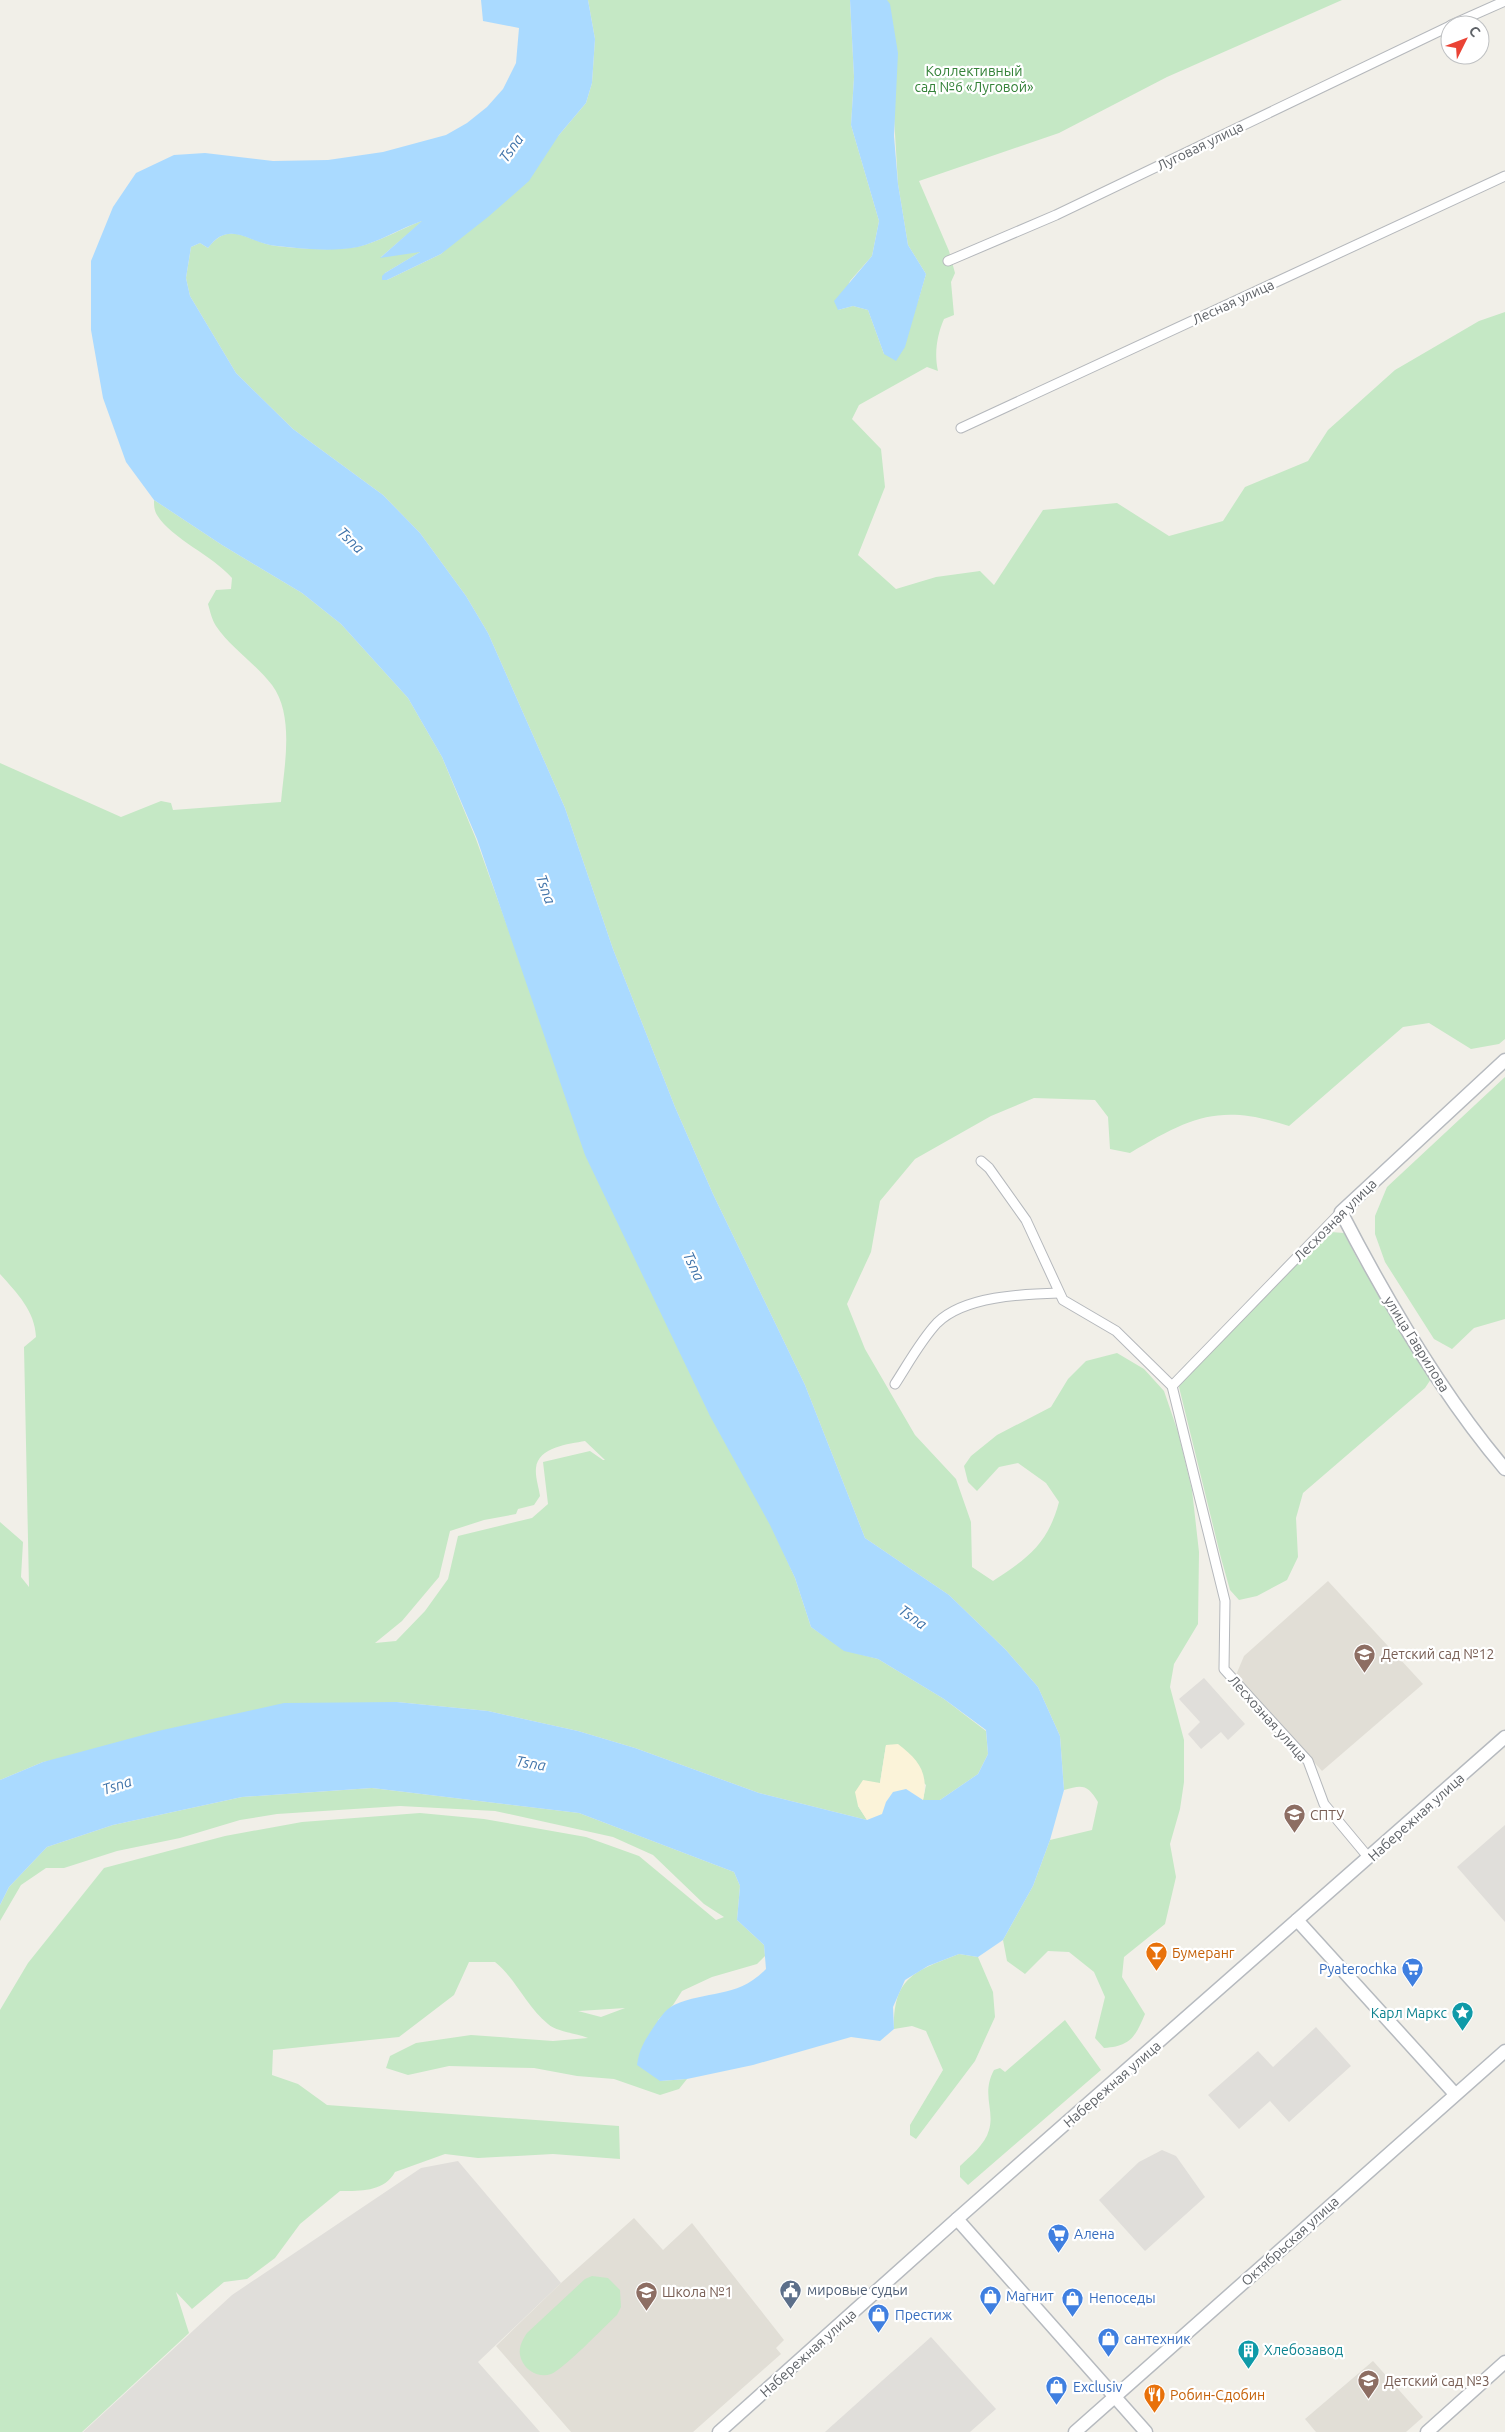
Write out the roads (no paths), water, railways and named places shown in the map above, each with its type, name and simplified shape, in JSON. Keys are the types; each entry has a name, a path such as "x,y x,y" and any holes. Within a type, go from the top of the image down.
{"street":[{"name":"Луговая улица","path":"1474,15 1505,1"},
{"name":"Луговая улица","path":"948,261 1056,215 1440,30"},
{"name":"Лесная улица","path":"961,428 1505,176"},
{"name":"Лесхозная улица","path":"1369,1858 1324,1804 1308,1761 1224,1669 1225,1601 1172,1386 1341,1212 1505,1060"},
{"path":"980,1162 989,1168 1026,1220 1063,1300 1116,1330 1172,1386"},
{"name":"улица Гаврилова","path":"1341,1212 1369,1266 1450,1397 1505,1469"},
{"path":"895,1384 938,1323 958,1310 990,1300 1020,1294 1059,1293"},
{"name":"Набережная улица","path":"719,2432 957,2219 1505,1737"},
{"path":"1297,1920 1455,2094"},
{"name":"Октябрьская улица","path":"1075,2432 1505,2051"},
{"path":"957,2219 1146,2432"},
{"path":"1427,2432 1505,2362"}],"water":[{"name":"Tsna","path":"481,0 588,0 595,39 592,83 586,103 559,135 529,181 488,217 441,254 387,280 382,280 382,276 385,273 420,252 380,258 422,221 366,245 328,250 277,246 240,235 224,235 216,239 208,248 200,243 191,247 186,278 190,296 236,373 293,429 383,495 420,533 466,596 488,633 565,808 613,949 675,1107 713,1194 805,1385 865,1538 949,1595 1006,1650 1038,1687 1060,1736 1064,1790 1050,1840 1033,1886 1003,1940 978,1957 959,1954 928,1966 905,1980 893,2007 894,2029 880,2041 851,2037 753,2065 687,2079 660,2081 637,2065 640,2051 646,2039 661,2016 674,2005 686,2000 733,1990 755,1979 766,1969 764,1945 737,1920 740,1886 734,1872 579,1813 372,1788 242,1797 113,1825 47,1847 9,1887 0,1905 0,1780 43,1762 158,1731 284,1703 397,1702 488,1711 578,1731 635,1748 759,1793 867,1820 882,1814 886,1802 893,1792 906,1789 923,1800 940,1800 978,1774 988,1754 986,1730 944,1699 878,1659 844,1651 811,1627 795,1578 770,1525 710,1416 585,1155 477,839 442,757 408,698 341,624 302,593 222,545 154,500 126,462 103,398 91,330 91,261 113,207 136,173 174,155 205,153 273,161 328,160 383,152 446,135 467,123 487,107 503,89 516,63 519,28 483,21"},
{"path":"850,0 887,0 890,4 898,53 894,136 898,184 908,245 926,274 905,347 896,361 884,354 868,310 853,306 838,310 834,301 872,256 879,221 851,125 854,77"}],"place":[{"name":"Детский сад №12","path":"1365,1673"},
{"name":"СПТУ","path":"1294,1834"},
{"name":"Бумеранг","path":"1156,1972"},
{"name":"Pyaterochka","path":"1413,1988"},
{"name":"Карл Маркс","path":"1463,2032"},
{"name":"Алена","path":"1058,2253"},
{"name":"мировые судьи","path":"791,2309"},
{"name":"Школа №1","path":"646,2311"},
{"name":"Магнит","path":"990,2315"},
{"name":"Непоседы","path":"1073,2317"},
{"name":"Престиж","path":"879,2334"},
{"name":"сантехник","path":"1108,2358"},
{"name":"Хлебозавод","path":"1248,2369"},
{"name":"Детский сад №3","path":"1368,2400"},
{"name":"Exclusiv","path":"1057,2406"},
{"name":"Робин-Сдобин","path":"1154,2414"}],"park label":[{"name":"Коллективный сад №6 «Луговой»","path":"974,79"}]}
